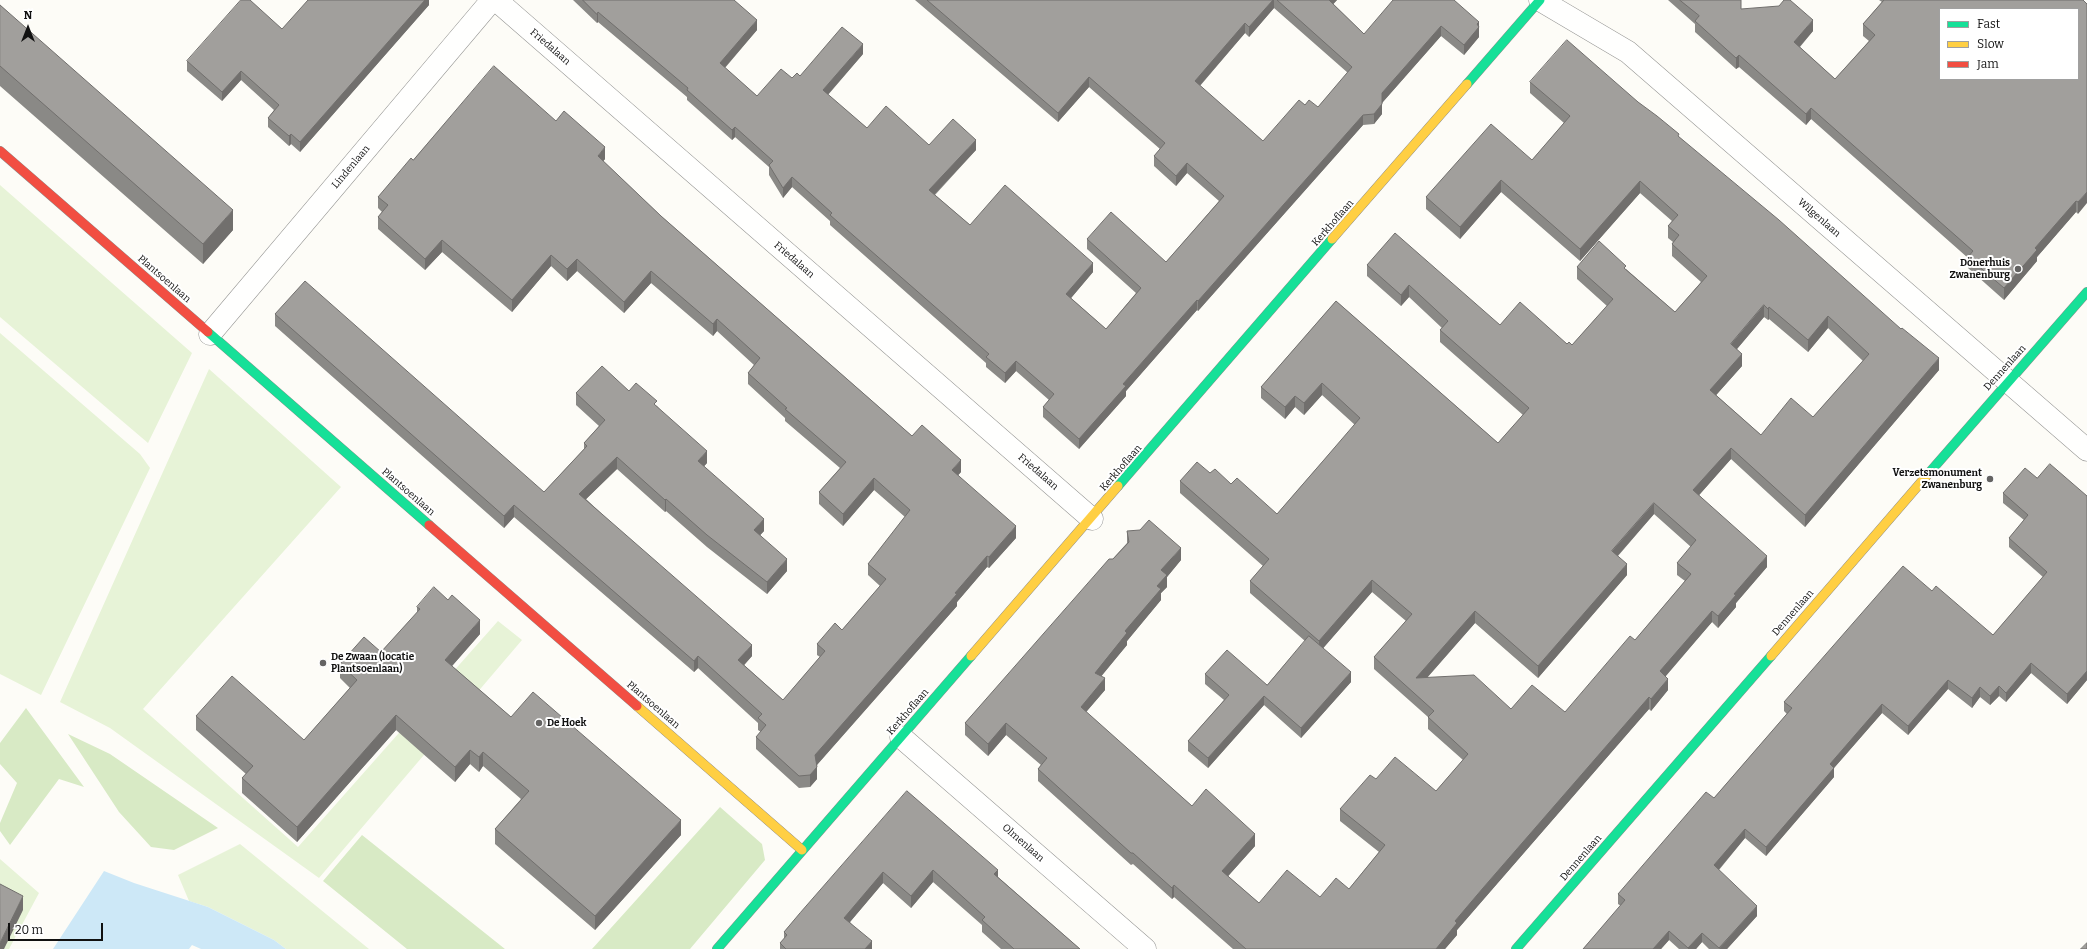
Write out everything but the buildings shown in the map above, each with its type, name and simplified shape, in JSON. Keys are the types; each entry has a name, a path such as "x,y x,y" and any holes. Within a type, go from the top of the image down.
{"street":[{"name":"Lindenlaan","path":"210,334 492,0"},
{"name":"Friedalaan","path":"496,0 1092,519"},
{"name":"Kerkhoflaan","path":"717,949 1092,519 1540,0"},
{"name":"Wilgenlaan","path":"1540,0 1628,52 2087,450"},
{"name":"Plantsoenlaan","path":"0,151 802,850"},
{"name":"Dennenlaan","path":"1516,949 2008,381 2087,292"},
{"name":"Olmenlaan","path":"901,737 1145,949"}],"green space":[{"path":"0,185 192,353 148,443 0,317"},
{"path":"0,333 140,454 150,468 41,695 0,674"},
{"path":"209,369 341,487 143,709 298,847 498,621 522,640 319,878 110,728 60,702"},
{"path":"26,708 84,787 59,779 10,845 0,831 0,823 17,783 0,764 0,743"},
{"path":"68,734 110,754 218,828 174,850 151,847 119,812"},
{"path":"720,807 762,844 765,860 690,949 592,949"},
{"path":"362,835 505,949 407,949 323,881"},
{"path":"240,844 369,949 286,949 274,940 208,907 189,901 178,875"},
{"path":"0,859 39,893 9,949 0,949"}],"water":[{"path":"104,871 134,883 208,907 274,940 286,949 201,949 192,945 189,949 53,949"}],"traffic: fast":[{"path":"1467,84 1540,0"},
{"path":"1118,486 1332,239"},
{"path":"1929,473 2087,292"},
{"path":"208,332 429,525"},
{"path":"717,949 971,656"},
{"path":"1516,949 1771,656"}],"traffic: slow":[{"path":"1332,239 1467,84"},
{"path":"1771,656 1929,473"},
{"path":"971,656 1118,486"},
{"path":"637,706 802,850"}],"traffic: jam":[{"path":"0,151 208,332"},
{"path":"429,525 637,706"}],"place":[{"name":"Dönerhuis Zwanenburg","path":"2018,269"},
{"name":"Verzetsmonument Zwanenburg","path":"1990,479"},
{"name":"De Zwaan (locatie Plantsoenlaan)","path":"323,663"},
{"name":"De Hoek","path":"539,723"}]}
